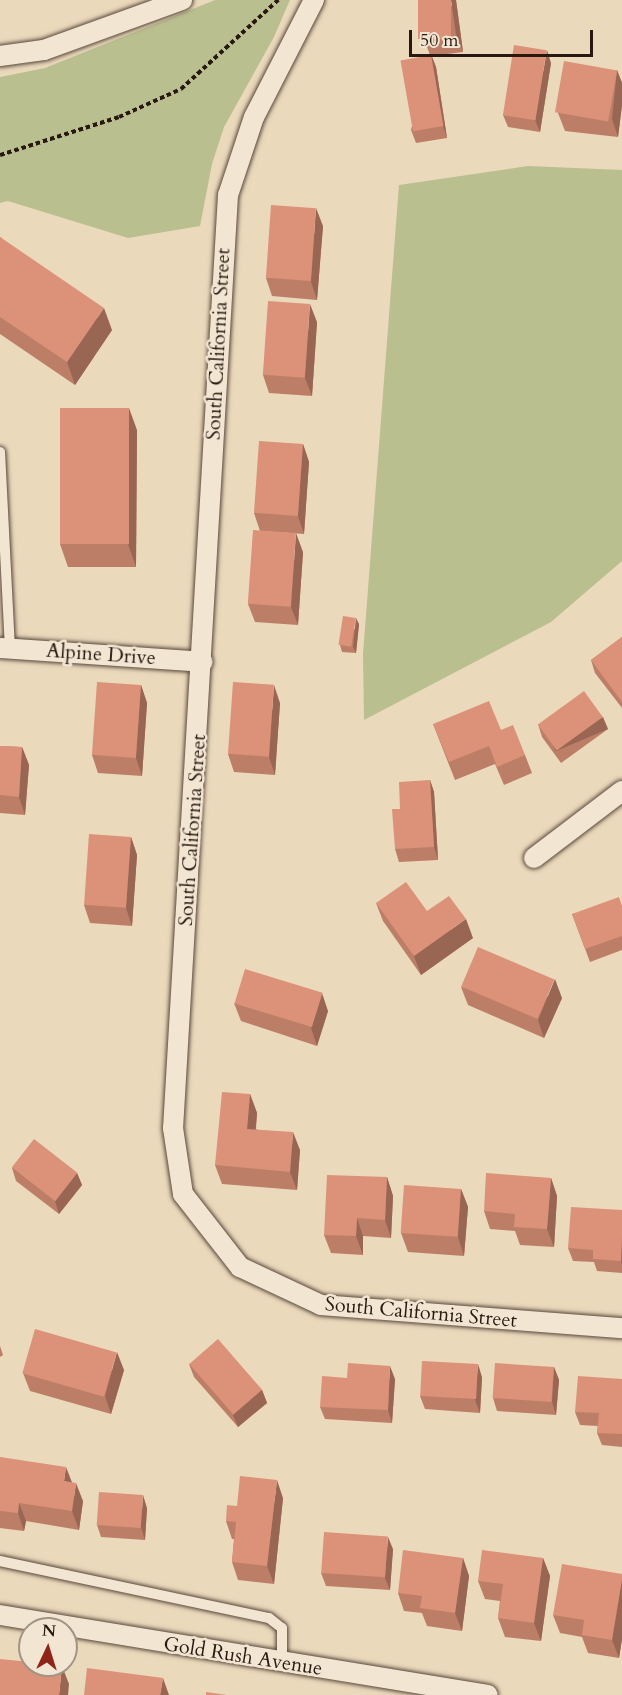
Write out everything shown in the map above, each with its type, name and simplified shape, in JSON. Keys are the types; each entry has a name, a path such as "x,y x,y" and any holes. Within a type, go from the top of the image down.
{"street":[{"path":"0,56 44,50 182,0"},
{"name":"South California Street","path":"314,0 254,117 228,195 203,662 173,1128 183,1194 240,1267 321,1305 622,1328"},
{"name":"Alpine Drive","path":"5,648 203,662"},
{"path":"534,858 622,791"},
{"name":"Gold Rush Avenue","path":"0,1615 282,1662 429,1690 487,1695"}],"lane":[{"path":"0,452 5,648"},
{"path":"0,1561 269,1618 282,1628 285,1637 282,1662"}],"path":[{"path":"0,155 119,117 181,89 278,0"}],"green space":[{"path":"215,0 290,0 274,37 224,127 212,164 200,226 128,238 8,201 0,203 0,77 45,68"},
{"path":"528,166 622,170 622,561 551,622 364,720 363,654 399,185"}],"building":[{"path":"418,0 451,0 451,39 418,39"},
{"path":"514,45 547,50 535,120 503,115"},
{"path":"431,55 444,126 413,131 400,60"},
{"path":"564,61 617,70 608,122 555,112"},
{"path":"271,205 316,208 311,281 266,278"},
{"path":"0,237 104,308 67,362 0,317"},
{"path":"268,301 310,304 305,378 263,375"},
{"path":"60,408 129,408 129,544 60,544"},
{"path":"259,441 303,444 298,516 254,513"},
{"path":"253,530 296,533 291,607 248,604"},
{"path":"343,616 356,618 351,647 338,645"},
{"path":"622,637 622,702 591,660"},
{"path":"97,682 141,685 136,758 92,755"},
{"path":"233,682 274,685 269,757 228,754"},
{"path":"584,691 603,717 557,750 538,725"},
{"path":"489,701 501,730 513,725 525,755 497,767 489,746 449,762 433,724"},
{"path":"0,746 22,747 19,797 0,795"},
{"path":"430,780 434,847 395,849 392,809 400,809 399,782"},
{"path":"89,834 131,837 126,908 84,905"},
{"path":"406,882 427,911 449,896 466,919 414,956 376,903"},
{"path":"619,897 622,906 622,936 585,949 572,914"},
{"path":"478,947 554,979 538,1019 461,987"},
{"path":"245,969 322,993 312,1027 234,1003"},
{"path":"222,1092 250,1094 247,1129 293,1132 290,1172 215,1165"},
{"path":"34,1139 77,1173 55,1201 12,1167"},
{"path":"486,1173 551,1178 547,1229 514,1227 515,1214 484,1211"},
{"path":"327,1175 387,1177 385,1220 357,1218 356,1236 324,1235"},
{"path":"404,1185 461,1189 458,1237 401,1233"},
{"path":"571,1207 622,1210 621,1261 593,1259 593,1250 568,1248"},
{"path":"35,1329 117,1352 104,1397 22,1373"},
{"path":"218,1339 262,1390 233,1414 189,1364"},
{"path":"422,1361 478,1364 476,1399 420,1396"},
{"path":"348,1363 390,1366 388,1410 320,1407 322,1376 347,1378"},
{"path":"495,1363 554,1367 551,1402 493,1398"},
{"path":"578,1376 622,1379 622,1434 597,1433 599,1413 575,1412"},
{"path":"0,1457 66,1467 64,1481 76,1483 72,1511 19,1503 18,1513 0,1511"},
{"path":"240,1476 277,1480 267,1566 232,1562 236,1522 226,1521 227,1505 237,1506"},
{"path":"99,1492 143,1495 141,1528 97,1525"},
{"path":"324,1532 388,1536 385,1577 321,1573"},
{"path":"403,1550 463,1558 455,1613 420,1608 422,1596 398,1593"},
{"path":"482,1550 543,1558 534,1623 498,1618 503,1584 478,1581"},
{"path":"562,1564 622,1574 612,1640 582,1635 584,1620 553,1615"},
{"path":"0,1659 18,1661 18,1677 61,1677 59,1695 0,1695"},
{"path":"87,1668 163,1678 160,1695 84,1695"},
{"path":"206,1692 227,1695 206,1695"}]}
